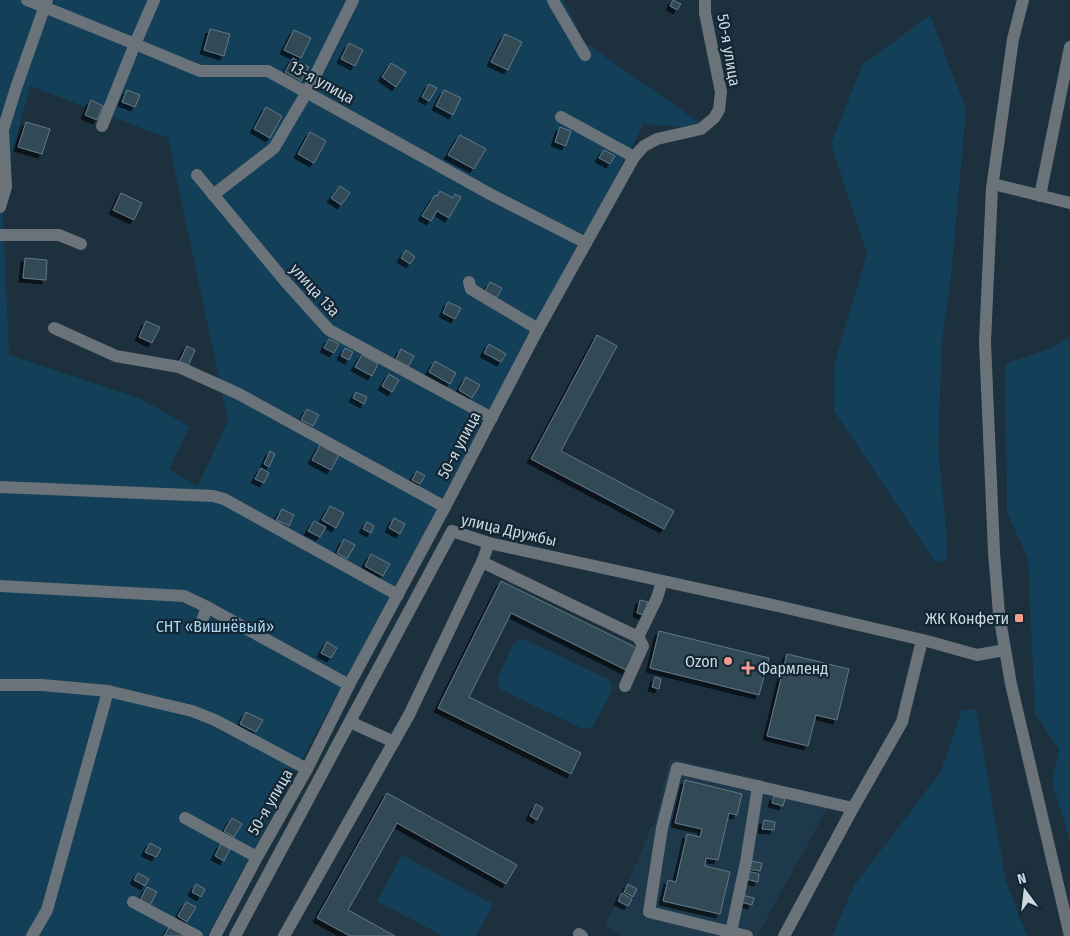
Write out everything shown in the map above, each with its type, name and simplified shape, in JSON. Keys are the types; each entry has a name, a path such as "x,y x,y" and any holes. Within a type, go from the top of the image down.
{"street":[{"name":"13-я улица","path":"27,0 46,4 200,71 268,71 490,194 586,243"},
{"path":"102,126 154,0"},
{"path":"213,195 274,148 307,92 353,0"},
{"path":"554,0 585,55"},
{"name":"50-я улица","path":"214,936 307,769 538,329 634,157 644,146 657,139 702,129 714,118 719,110 721,92 705,14 705,0"},
{"path":"1024,0 1013,39 993,184 985,342 994,552 999,614 1010,684 1070,936"},
{"path":"0,207 6,187 3,130 46,4"},
{"path":"1040,196 1070,47"},
{"path":"561,117 634,157"},
{"name":"улица 13а","path":"197,175 285,281 329,330 492,418"},
{"path":"993,184 1070,203"},
{"path":"0,235 59,235 81,244"},
{"path":"469,282 471,289 538,329"},
{"path":"54,328 116,356 180,367 239,394 445,507"},
{"path":"0,486 213,496 224,499 398,595"},
{"name":"улица Дружбы","path":"235,936 452,531 490,543 922,640 977,655 1005,650"},
{"path":"284,936 409,715 490,543"},
{"path":"482,562 638,637 643,646 625,686"},
{"path":"638,637 657,598 662,581"},
{"path":"0,586 184,596 350,685"},
{"path":"200,626 207,607"},
{"path":"784,936 902,722 922,640"},
{"path":"0,685 42,685 108,691 192,711 215,720 307,769"},
{"path":"32,936 48,910 108,691"},
{"path":"350,722 394,742"},
{"path":"747,936 649,912 662,828 677,768 853,808"},
{"path":"731,932 746,862 758,786"},
{"path":"185,818 257,857"},
{"path":"133,902 197,936"}],"shaded area":[{"path":"670,758 834,797 757,936 623,936 604,926 631,876 651,827 654,827"}],"green space":[{"name":"СНТ «Вишнёвый»","path":"0,0 564,0 583,41 700,123 680,127 644,124 207,936 0,936","holes":["30,86 168,138 228,421 197,487 169,469 190,427 141,399 9,355 2,191"]},
{"path":"930,15 966,109 951,278 942,342 938,446 947,560 936,563 834,411 834,365 867,253 831,144 862,65"},
{"path":"1070,337 1070,841 1052,782 1059,749 1035,714 1028,559 1007,512 1005,364 1051,348"},
{"path":"524,639 608,679 612,690 592,728 583,729 502,690 498,686 497,678 514,643"},
{"path":"962,710 976,710 1006,882 1027,936 832,936 854,886 941,771"},
{"path":"402,855 493,904 476,936 443,936 377,901"}],"building":[{"path":"673,0 681,4 677,10 670,6"},
{"path":"210,29 230,34 224,56 204,50"},
{"path":"294,30 311,38 301,58 284,50"},
{"path":"505,34 522,42 508,70 491,62"},
{"path":"349,43 363,50 355,66 341,59"},
{"path":"293,58 309,67 301,81 285,72"},
{"path":"391,63 406,72 396,87 382,77"},
{"path":"429,84 437,88 429,101 422,97"},
{"path":"127,90 140,95 135,107 122,102"},
{"path":"444,90 461,98 453,115 436,106"},
{"path":"91,100 103,106 97,120 85,115"},
{"path":"266,107 282,116 270,138 254,129"},
{"path":"26,122 50,129 42,154 18,147"},
{"path":"560,127 571,131 566,146 555,142"},
{"path":"310,132 326,141 314,163 298,154"},
{"path":"460,135 486,149 474,169 448,155"},
{"path":"604,150 615,156 610,164 599,158"},
{"path":"340,186 350,193 341,205 331,198"},
{"path":"440,191 453,198 455,194 461,197 449,218 437,211 431,221 422,216 435,195 437,196"},
{"path":"121,193 142,203 134,220 113,210"},
{"path":"406,250 415,257 410,264 401,258"},
{"path":"25,258 47,260 46,280 23,278"},
{"path":"490,282 502,288 496,299 484,293"},
{"path":"448,302 461,308 455,319 443,313"},
{"path":"146,321 160,327 152,343 139,337"},
{"path":"597,335 617,346 561,451 674,511 664,529 531,459"},
{"path":"329,339 339,344 334,353 324,348"},
{"path":"489,344 506,354 501,362 484,353"},
{"path":"187,346 195,350 188,366 179,362"},
{"path":"345,348 353,352 349,360 341,356"},
{"path":"401,349 414,356 408,367 395,361"},
{"path":"362,355 378,364 372,376 355,367"},
{"path":"435,361 456,373 450,384 429,372"},
{"path":"389,374 399,380 392,392 382,386"},
{"path":"466,377 480,385 472,398 459,390"},
{"path":"356,392 367,397 364,404 353,398"},
{"path":"307,409 319,415 313,426 301,420"},
{"path":"320,445 339,455 331,470 312,460"},
{"path":"270,451 275,454 269,467 264,464"},
{"path":"261,468 269,473 264,483 255,479"},
{"path":"417,471 425,476 420,484 412,480"},
{"path":"330,506 344,513 336,528 322,520"},
{"path":"282,509 294,515 289,526 276,520"},
{"path":"394,518 405,524 400,534 389,528"},
{"path":"314,521 326,527 320,537 308,531"},
{"path":"367,522 374,526 371,533 363,529"},
{"path":"344,539 355,545 347,559 337,553"},
{"path":"371,554 390,564 383,576 365,566"},
{"path":"501,581 637,648 626,670 511,613 469,697 581,753 571,774 438,708"},
{"path":"640,600 648,602 644,615 637,613"},
{"path":"659,631 769,658 759,695 650,668"},
{"path":"327,642 337,648 331,658 321,653"},
{"path":"787,654 849,669 837,720 816,715 808,746 767,736"},
{"path":"655,677 661,679 659,689 652,687"},
{"path":"246,712 263,720 256,732 240,724"},
{"path":"685,780 742,794 737,815 729,813 718,860 706,858 705,866 730,872 720,914 663,901 668,880 676,882 687,834 700,837 702,829 675,823"},
{"path":"387,793 517,865 506,884 397,823 348,910 395,936 350,936 317,918"},
{"path":"774,796 785,799 783,806 772,803"},
{"path":"536,804 543,808 537,820 530,816"},
{"path":"232,818 242,824 234,837 224,831"},
{"path":"764,820 775,822 774,830 762,829"},
{"path":"150,843 161,849 156,857 145,852"},
{"path":"221,844 230,849 224,861 215,856"},
{"path":"751,861 762,863 760,871 749,869"},
{"path":"748,871 759,874 758,882 746,879"},
{"path":"138,873 149,879 145,886 134,880"},
{"path":"196,884 205,889 201,897 192,892"},
{"path":"628,884 637,889 633,897 624,892"},
{"path":"147,887 157,892 150,905 140,900"},
{"path":"622,893 632,899 628,906 618,901"},
{"path":"742,895 754,898 752,905 741,902"},
{"path":"186,902 196,907 187,922 178,916"},
{"path":"170,926 184,934 183,936 164,936"}],"place":[{"name":"ЖК Конфети","path":"1019,618"},
{"name":"Ozon","path":"728,661"},
{"name":"Фармленд","path":"748,668"}]}
